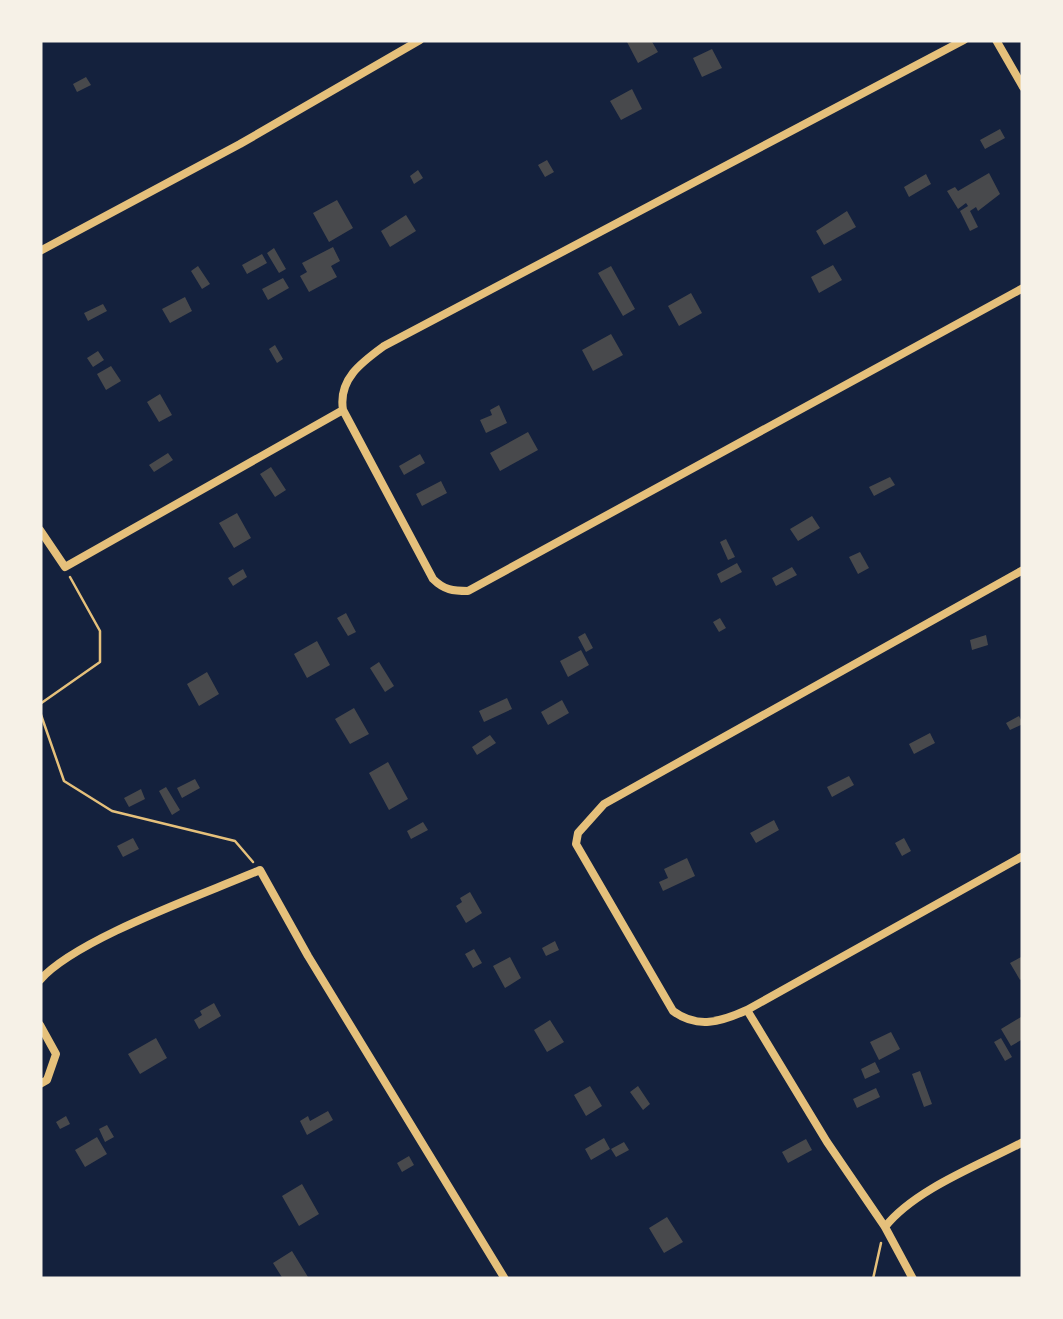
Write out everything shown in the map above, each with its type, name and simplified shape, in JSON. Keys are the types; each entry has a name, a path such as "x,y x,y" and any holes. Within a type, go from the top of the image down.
{"street":[{"path":"40,252 240,144 420,40"},
{"path":"964,40 384,346 362,362 345,384 343,410 432,579 454,591 468,590 1023,288"},
{"path":"996,40 1023,87"},
{"path":"40,530 65,567 343,410"},
{"path":"1023,570 604,804 578,833 576,844 673,1011 697,1024 747,1010 1023,856"},
{"path":"40,980 52,967 109,935 260,870 308,956 506,1279"},
{"path":"747,1010 827,1142 885,1227 913,1279"},
{"path":"40,1025 56,1054 47,1080 40,1084"},
{"path":"885,1227 898,1211 917,1198 1023,1142"}],"path":[{"path":"40,704 100,662 100,631 65,567"},
{"path":"40,712 64,781 112,811 234,841 260,870"},
{"path":"874,1279 885,1227"}],"building":[{"path":"651,40 658,52 638,63 627,42"},
{"path":"712,49 722,68 702,77 693,58"},
{"path":"86,77 91,85 77,92 73,84"},
{"path":"632,89 642,109 621,120 610,101"},
{"path":"1000,129 1005,138 985,149 980,140"},
{"path":"547,160 554,172 545,177 538,165"},
{"path":"418,170 423,178 414,184 410,176"},
{"path":"989,173 1000,194 978,211 976,207 970,211 978,227 970,231 960,211 968,206 966,203 958,209 947,191 955,187 958,191"},
{"path":"926,174 931,184 909,197 904,187"},
{"path":"337,200 353,228 329,242 313,213"},
{"path":"847,211 856,227 824,245 816,231"},
{"path":"406,215 416,231 390,247 381,231"},
{"path":"333,247 340,261 331,266 337,277 309,292 300,276 307,272 302,263"},
{"path":"274,248 286,269 279,273 267,253"},
{"path":"262,254 267,263 247,274 242,265"},
{"path":"833,265 842,280 819,293 811,277"},
{"path":"198,266 210,284 202,289 191,271"},
{"path":"611,266 635,309 623,316 598,273"},
{"path":"283,278 289,288 268,300 262,289"},
{"path":"691,293 702,313 679,326 668,306"},
{"path":"185,297 192,311 170,323 162,309"},
{"path":"103,304 107,311 88,321 84,313"},
{"path":"611,334 623,355 593,371 582,350"},
{"path":"275,345 283,359 277,363 269,349"},
{"path":"98,351 104,360 93,367 87,358"},
{"path":"111,366 121,381 106,390 97,374"},
{"path":"160,394 172,415 159,422 147,402"},
{"path":"499,405 507,423 486,433 480,420 492,415 490,410"},
{"path":"528,432 538,450 500,471 490,453"},
{"path":"168,453 173,460 154,472 149,465"},
{"path":"420,454 425,463 404,475 399,466"},
{"path":"271,467 286,490 275,497 260,474"},
{"path":"890,477 895,485 874,496 869,487"},
{"path":"441,481 447,493 422,506 416,494"},
{"path":"237,513 251,538 234,548 219,523"},
{"path":"812,516 820,528 798,541 790,529"},
{"path":"726,539 735,557 728,560 720,542"},
{"path":"860,552 869,568 858,574 849,557"},
{"path":"737,563 742,572 721,583 717,574"},
{"path":"792,567 797,575 776,586 772,578"},
{"path":"243,569 247,577 233,586 228,578"},
{"path":"346,613 356,632 348,636 337,618"},
{"path":"720,618 726,628 719,632 713,622"},
{"path":"585,633 593,648 586,652 578,637"},
{"path":"986,635 988,645 972,650 970,640"},
{"path":"317,641 330,665 307,678 294,654"},
{"path":"581,650 589,665 568,677 560,661"},
{"path":"379,662 394,686 385,692 370,668"},
{"path":"207,672 219,694 199,706 187,684"},
{"path":"507,698 512,709 484,722 479,711"},
{"path":"562,700 569,713 548,725 541,712"},
{"path":"354,708 369,734 350,744 335,719"},
{"path":"1019,716 1023,724 1010,730 1006,723"},
{"path":"930,733 935,743 914,754 909,744"},
{"path":"490,735 496,743 477,755 472,747"},
{"path":"388,762 408,799 389,810 369,773"},
{"path":"849,776 854,785 832,797 827,787"},
{"path":"195,779 200,788 182,798 177,788"},
{"path":"166,787 180,810 172,815 159,791"},
{"path":"141,789 145,799 129,807 124,798"},
{"path":"774,820 779,830 756,843 750,833"},
{"path":"423,822 428,830 411,839 407,831"},
{"path":"133,838 139,849 123,857 117,846"},
{"path":"904,838 911,851 902,856 895,843"},
{"path":"687,858 695,876 663,891 659,882 668,878 664,869"},
{"path":"470,892 482,913 466,923 456,906"},
{"path":"555,941 559,950 546,956 542,948"},
{"path":"474,949 482,963 473,968 465,954"},
{"path":"1023,956 1023,978 1020,980 1010,963"},
{"path":"510,957 521,978 505,988 493,966"},
{"path":"214,1003 221,1016 199,1029 194,1020"},
{"path":"1021,1017 1023,1039 1011,1046 1001,1029"},
{"path":"550,1020 564,1042 547,1052 534,1030"},
{"path":"891,1032 900,1049 879,1060 870,1042"},
{"path":"156,1038 167,1058 140,1074 128,1054"},
{"path":"1001,1038 1012,1057 1005,1061 994,1042"},
{"path":"875,1062 880,1072 865,1079 861,1069"},
{"path":"920,1071 932,1104 924,1107 912,1074"},
{"path":"590,1086 602,1106 586,1116 574,1095"},
{"path":"638,1086 650,1104 643,1110 630,1092"},
{"path":"876,1088 880,1097 857,1108 853,1099"},
{"path":"328,1111 333,1120 307,1135 300,1121 308,1116 310,1121"},
{"path":"66,1116 70,1124 60,1129 56,1122"},
{"path":"107,1125 114,1137 105,1142 99,1129"},
{"path":"97,1137 107,1154 85,1167 75,1150"},
{"path":"604,1138 610,1149 591,1160 585,1149"},
{"path":"806,1139 812,1150 788,1163 782,1152"},
{"path":"624,1142 629,1150 616,1157 611,1149"},
{"path":"409,1156 414,1165 402,1172 397,1163"},
{"path":"302,1184 319,1214 299,1226 282,1196"},
{"path":"667,1217 683,1242 664,1253 649,1228"},
{"path":"292,1251 308,1277 283,1279 273,1263"}]}
